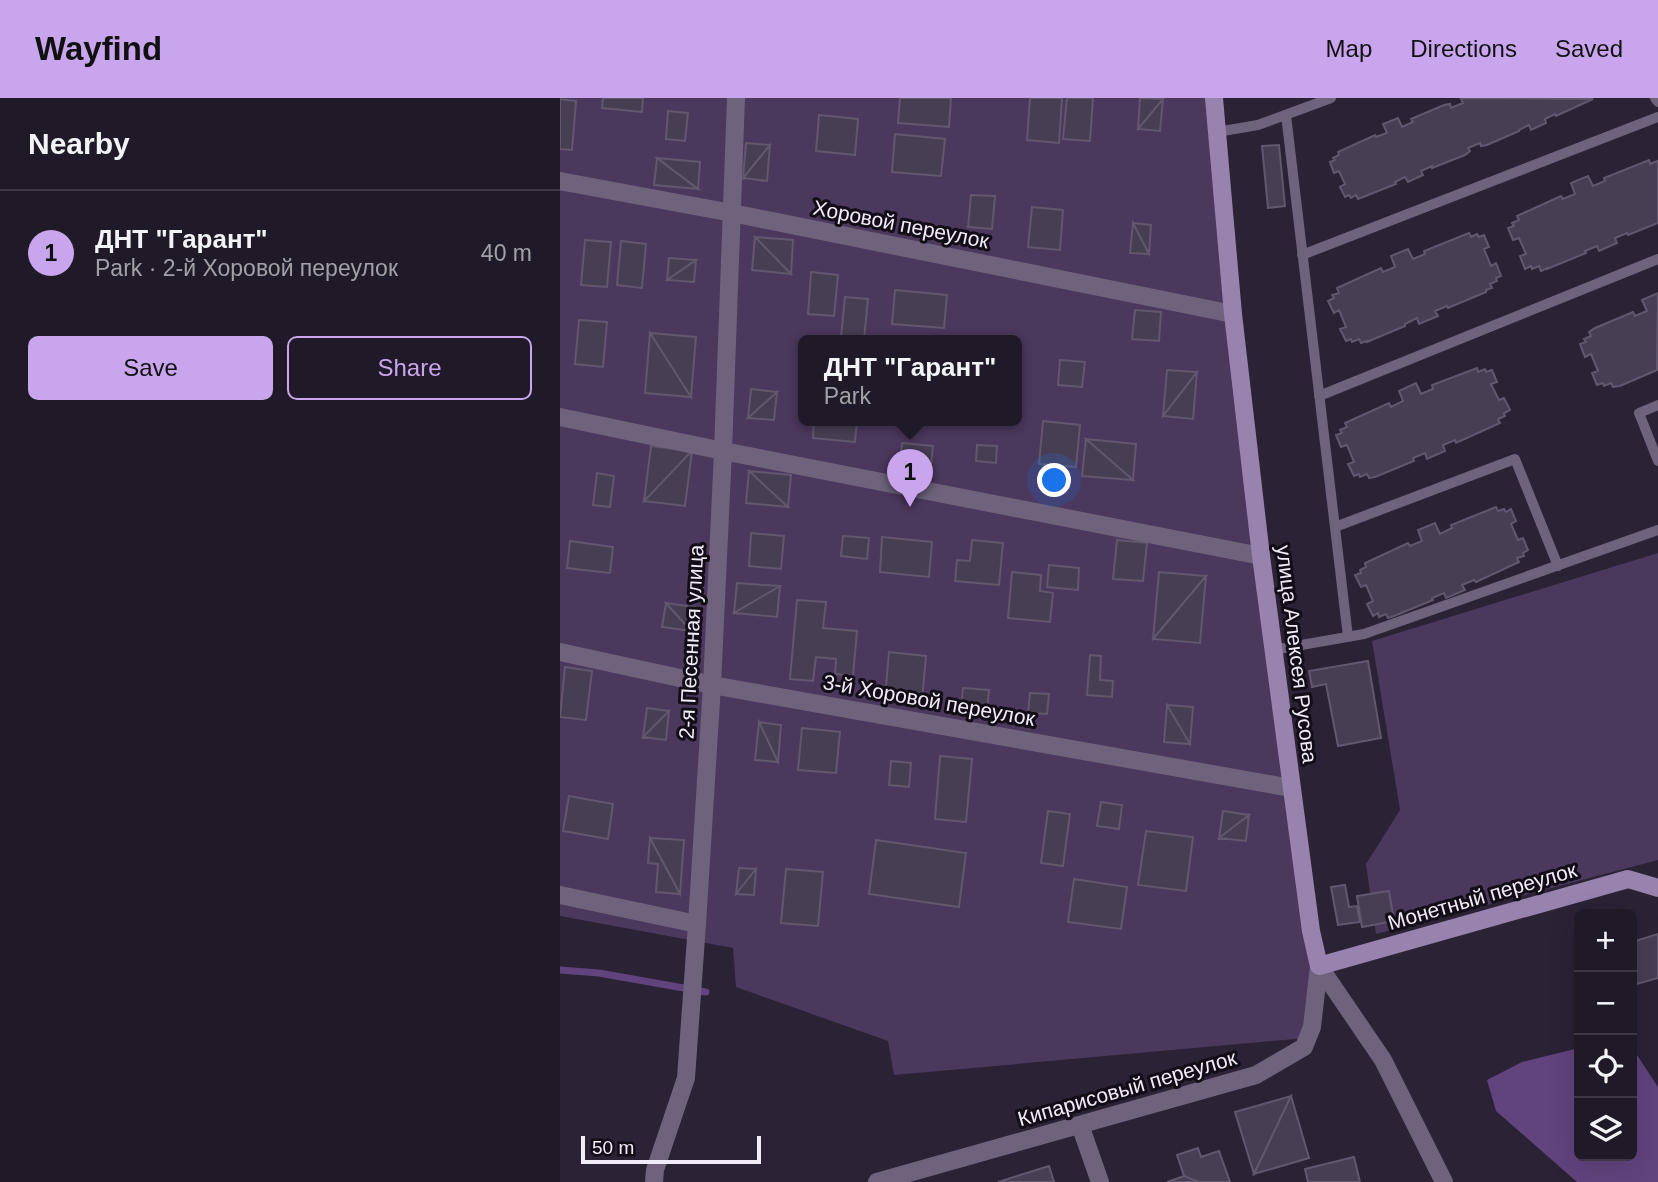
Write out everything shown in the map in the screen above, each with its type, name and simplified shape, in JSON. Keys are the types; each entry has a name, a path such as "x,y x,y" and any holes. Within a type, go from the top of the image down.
{"street":[{"name":"2-я Песенная улица","path":"654,1182 655,1170 686,1078 712,685 736,98"},
{"name":"улица Алексея Русова","path":"1214,98 1233,314 1261,556 1311,931 1319,966 1383,1060 1444,1182"},
{"name":"Хоровой переулок","path":"560,181 1233,314"},
{"path":"560,417 1261,556"},
{"name":"3-й Хоровой переулок","path":"560,652 712,685 1291,788"},
{"name":"Монетный переулок","path":"1319,966 1628,879 1658,888"},
{"path":"560,895 697,924"},
{"name":"Кипарисовый переулок","path":"877,1182 1256,1075 1304,1046 1312,1027 1319,966"},
{"path":"1080,1125 1100,1182"}],"lane":[{"path":"1217,132 1258,125 1331,98"},
{"path":"1286,115 1348,637"},
{"path":"1303,255 1658,117"},
{"path":"1319,396 1658,259"},
{"path":"1658,405 1639,413 1658,461"},
{"path":"1335,527 1515,459 1558,566"},
{"path":"1273,650 1364,634 1658,530"}],"shaded area":[{"path":"560,98 1215,98 1318,1037 894,1075 888,1041 736,987 733,948 560,916"},
{"path":"1658,553 1658,860 1376,934 1366,864 1400,810 1372,641"},
{"path":"1574,1049 1574,1161 1637,1161 1637,1055 1658,1087 1658,1182 1577,1182 1496,1111 1487,1080 1522,1062"}],"building":[{"path":"603,98 643,98 642,112 602,108"},
{"path":"900,98 951,98 949,127 898,123"},
{"path":"1030,98 1062,98 1059,143 1027,140"},
{"path":"1067,98 1093,98 1090,141 1063,139"},
{"path":"1140,98 1163,99 1138,129"},
{"path":"560,99 576,101 572,150 560,149"},
{"path":"1163,99 1160,131 1138,129"},
{"path":"1461,99 1593,99 1545,119 1546,123 1531,130 1529,125 1487,145 1481,146 1480,143 1468,148 1470,151 1465,155 1421,171 1423,175 1408,182 1405,177 1395,182 1396,184 1358,199 1356,195 1345,197 1340,187 1345,184 1339,171 1334,173 1330,162 1339,155 1338,152 1375,135 1376,137 1387,133 1383,124 1398,118 1402,127 1413,122 1411,119 1444,105 1450,104 1451,108 1463,103"},
{"path":"668,111 688,113 685,141 666,139"},
{"path":"819,115 858,119 855,155 816,151"},
{"path":"895,134 945,139 941,176 892,172"},
{"path":"746,143 770,145 743,178"},
{"path":"770,145 767,181 743,178"},
{"path":"1279,145 1285,206 1268,208 1262,146"},
{"path":"657,158 698,189 654,185"},
{"path":"657,158 700,162 698,189"},
{"path":"1649,160 1650,164 1657,161 1658,164 1658,223 1615,238 1617,243 1599,251 1597,246 1547,269 1541,271 1539,266 1532,269 1531,266 1525,269 1520,256 1526,254 1519,238 1513,240 1508,228 1519,220 1517,216 1561,196 1563,199 1575,194 1571,183 1588,176 1593,186 1605,181 1604,178"},
{"path":"971,195 995,196 992,229 968,227"},
{"path":"1032,207 1063,210 1060,250 1028,247"},
{"path":"1133,223 1149,254 1130,253"},
{"path":"1133,223 1151,225 1149,254"},
{"path":"1469,233 1471,237 1484,235 1489,247 1484,249 1491,266 1496,263 1501,276 1490,284 1492,288 1435,311 1438,316 1419,324 1417,318 1367,342 1361,343 1359,339 1346,341 1340,329 1346,327 1339,310 1334,313 1328,301 1334,298 1332,295 1339,293 1337,288 1381,268 1383,272 1395,267 1391,256 1408,249 1413,259 1425,254 1424,251"},
{"path":"755,237 793,240 791,274"},
{"path":"755,237 791,274 752,270"},
{"path":"585,240 611,242 607,287 581,285"},
{"path":"621,241 646,244 642,288 617,285"},
{"path":"669,258 696,260 667,280"},
{"path":"696,260 694,282 667,280"},
{"path":"811,272 838,275 834,316 808,314"},
{"path":"895,290 947,295 944,328 892,324"},
{"path":"1658,293 1657,370 1620,386 1613,387 1611,383 1597,385 1592,373 1598,371 1591,354 1585,357 1580,344 1586,342 1584,339 1591,336 1589,332 1595,328 1633,312 1635,316 1647,311 1642,300"},
{"path":"845,297 868,299 864,335 841,335"},
{"path":"1135,310 1161,312 1159,341 1132,339"},
{"path":"579,320 607,322 603,367 575,364"},
{"path":"650,333 696,337 691,397"},
{"path":"650,333 691,397 645,393"},
{"path":"1060,360 1085,362 1082,387 1058,385"},
{"path":"1477,368 1478,372 1492,370 1497,382 1491,384 1499,400 1504,398 1510,410 1498,419 1500,423 1456,443 1455,440 1443,445 1445,451 1427,459 1425,453 1413,458 1414,461 1375,477 1369,478 1367,474 1354,476 1348,464 1354,462 1347,445 1341,447 1336,435 1347,427 1345,423 1389,403 1391,407 1403,401 1399,391 1416,383 1421,394 1433,389 1432,385"},
{"path":"1167,370 1197,372 1163,416"},
{"path":"1197,372 1193,419 1163,416"},
{"path":"751,389 777,392 748,418"},
{"path":"777,392 774,420 748,418"},
{"path":"1043,421 1080,425 1076,467 1039,464"},
{"path":"814,426 857,426 855,442 813,438"},
{"path":"1086,439 1136,444 1133,480"},
{"path":"1086,439 1133,480 1082,476"},
{"path":"902,443 933,446 930,475 899,472"},
{"path":"977,445 997,446 996,463 976,461"},
{"path":"651,446 692,451 644,501"},
{"path":"692,451 685,506 644,501"},
{"path":"749,471 788,507 746,503"},
{"path":"749,471 791,475 788,507"},
{"path":"597,473 614,476 610,507 593,505"},
{"path":"1496,507 1498,511 1504,509 1506,512 1511,509 1516,521 1511,524 1518,540 1523,538 1528,550 1523,553 1524,556 1517,558 1519,562 1476,582 1474,580 1462,585 1465,590 1446,598 1444,593 1388,618 1386,614 1379,617 1378,613 1373,616 1367,604 1373,601 1366,585 1361,587 1355,575 1366,567 1365,563 1408,543 1410,546 1422,541 1418,530 1435,523 1440,534 1452,528 1451,525"},
{"path":"751,533 784,536 781,569 749,566"},
{"path":"843,536 869,538 867,559 841,556"},
{"path":"882,537 932,542 929,577 880,572"},
{"path":"972,540 1003,543 999,585 955,581 957,560 970,561"},
{"path":"1117,540 1147,543 1143,581 1113,579"},
{"path":"570,541 613,547 610,573 567,568"},
{"path":"1049,565 1079,568 1078,590 1047,587"},
{"path":"1012,572 1041,575 1040,591 1053,593 1050,622 1008,618"},
{"path":"1159,572 1206,576 1153,639"},
{"path":"1206,576 1200,643 1153,639"},
{"path":"737,583 780,586 734,613"},
{"path":"780,586 777,617 734,613"},
{"path":"797,600 826,602 823,628 857,631 853,676 835,674 836,659 816,657 813,681 790,679"},
{"path":"666,603 695,607 691,631"},
{"path":"666,603 691,631 662,627"},
{"path":"889,652 926,656 922,701 885,698"},
{"path":"1090,655 1101,656 1100,680 1113,681 1112,697 1087,695"},
{"path":"1368,661 1381,738 1338,746 1326,684 1312,687 1309,671"},
{"path":"565,667 592,671 586,720 560,717"},
{"path":"963,688 989,690 987,712 961,709"},
{"path":"1030,693 1049,694 1047,714 1028,713"},
{"path":"1167,705 1193,707 1190,744"},
{"path":"1167,705 1190,744 1164,742"},
{"path":"647,708 669,711 643,737"},
{"path":"669,711 666,740 643,737"},
{"path":"759,722 778,762 755,760"},
{"path":"759,722 781,725 778,762"},
{"path":"802,728 840,732 836,773 798,770"},
{"path":"940,756 972,759 966,822 935,819"},
{"path":"891,761 911,763 909,787 889,785"},
{"path":"569,796 613,804 608,839 563,831"},
{"path":"1101,802 1122,805 1119,829 1097,826"},
{"path":"1048,811 1070,814 1063,866 1041,863"},
{"path":"1223,811 1249,815 1219,838"},
{"path":"1249,815 1246,841 1219,838"},
{"path":"1146,831 1193,837 1186,891 1138,885"},
{"path":"650,838 684,840 680,894"},
{"path":"650,838 680,894 656,892 658,864 648,863"},
{"path":"876,840 966,853 959,907 869,894"},
{"path":"739,868 756,869 736,894"},
{"path":"756,869 754,895 736,894"},
{"path":"786,869 823,872 818,926 781,923"},
{"path":"1074,879 1127,887 1121,929 1068,922"},
{"path":"1345,885 1349,907 1357,906 1360,922 1338,925 1331,887"},
{"path":"1389,891 1394,921 1362,927 1357,896"},
{"path":"1658,934 1658,978 1637,984 1637,972 1637,940"},
{"path":"1291,1096 1309,1158 1254,1174"},
{"path":"1291,1096 1254,1174 1235,1112"},
{"path":"1198,1148 1201,1157 1219,1151 1230,1182 1199,1182 1184,1176 1177,1155"},
{"path":"1354,1157 1360,1182 1308,1182 1305,1169"},
{"path":"1049,1166 1054,1182 998,1182"},
{"path":"1184,1176 1199,1182 1167,1182"}],"waterway":[{"path":"560,970 599,973 706,992"}],"place":[{"name":"ДНТ \"Гарант\"","path":"910,507"}]}
